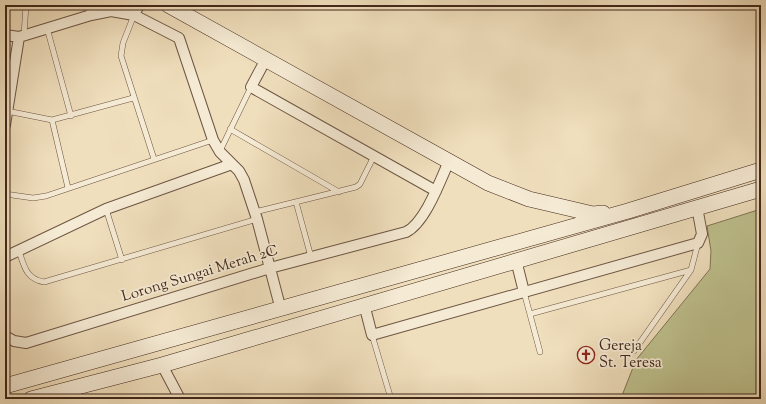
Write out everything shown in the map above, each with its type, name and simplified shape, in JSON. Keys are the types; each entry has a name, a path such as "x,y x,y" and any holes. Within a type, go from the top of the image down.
{"main road":[{"path":"168,5 488,183 529,199 593,214 628,211"},
{"path":"5,386 281,310 628,211 761,170"},
{"path":"31,399 162,365 364,304 761,189"}],"street":[{"path":"134,15 139,5"},
{"path":"5,35 21,36 47,27 111,11 134,15 179,38 213,140 220,152 232,164 244,180 256,216 281,310"},
{"path":"5,125 21,36"},
{"path":"266,59 251,87 436,191 449,161"},
{"path":"5,257 106,209 232,164"},
{"name":"Lorong Sungai Merah 2C","path":"5,336 14,341 26,343 270,268 406,232 413,229 417,224 436,191"},
{"path":"364,304 372,335 698,243 702,234 697,207"},
{"path":"516,260 524,292"},
{"path":"162,365 180,399"}],"lane":[{"path":"21,36 26,5"},
{"path":"87,5 91,15"},
{"path":"134,15 123,43 121,56 133,98 154,159"},
{"path":"47,27 71,116"},
{"path":"220,152 251,87"},
{"path":"7,111 52,120 133,98"},
{"path":"52,120 68,188"},
{"path":"230,129 339,192"},
{"path":"5,194 33,198 46,196 213,140"},
{"path":"19,250 27,274 36,280 44,282 122,260 296,202 356,187 360,184 374,156"},
{"path":"296,202 311,258"},
{"path":"106,209 122,260"},
{"path":"634,351 690,270 698,243"},
{"path":"530,314 690,270"},
{"path":"524,292 540,352"},
{"path":"372,335 391,399"}],"green space":[{"path":"761,209 761,399 622,399 636,360 710,269 711,251 707,226"}],"place":[{"name":"Gereja St. Teresa","path":"586,355"}]}
